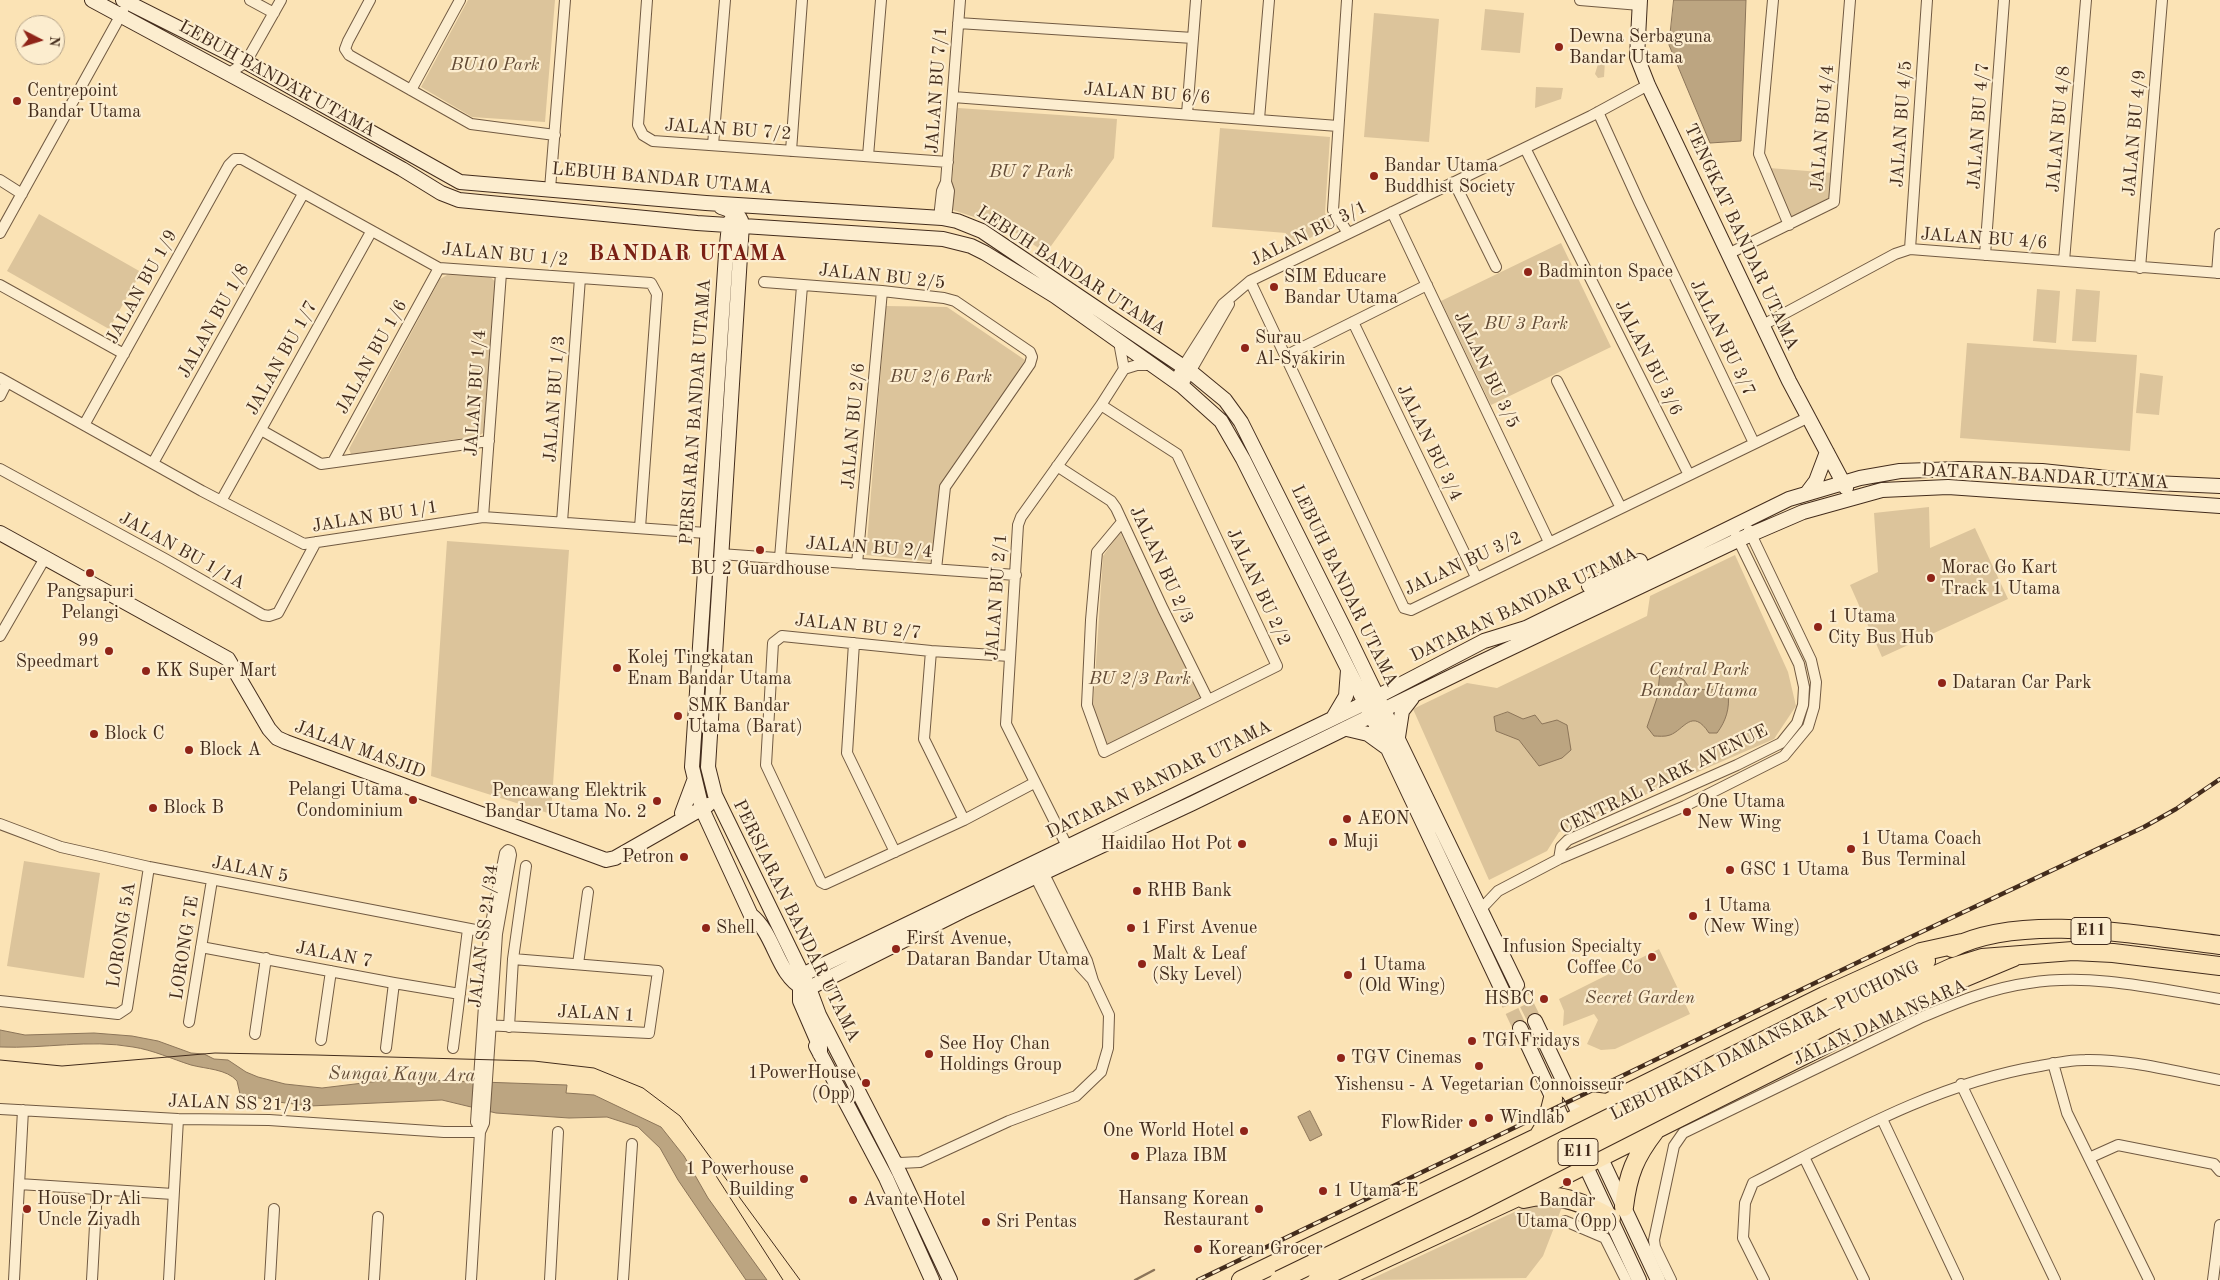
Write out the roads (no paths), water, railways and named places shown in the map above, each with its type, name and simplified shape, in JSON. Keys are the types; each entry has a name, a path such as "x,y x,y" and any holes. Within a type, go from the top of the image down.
{"highway":[{"name":"LEBUHRAYA DAMANSARA–PUCHONG","path":"1317,1280 1472,1206 1962,943 2010,932 2071,929 2220,945"},
{"path":"1241,1280 1610,1102 1824,996 1921,952 1962,943"},
{"name":"LEBUHRAYA DAMANSARA–PUCHONG","path":"1279,1280 1834,1013 1953,967 1982,958 2014,957 2073,950 2220,966"},
{"path":"1339,1280 1506,1203 1930,992 2014,957"},
{"path":"1538,1137 1560,1094 1590,1101 1610,1102"},
{"path":"1610,1102 1608,1130 1620,1141 1631,1140"},
{"path":"1624,1207 1632,1166 1641,1150 1657,1129"},
{"path":"1479,1164 1487,1164 1543,1140 1550,1142 1560,1155 1563,1165 1558,1177"},
{"path":"1506,1203 1536,1195 1558,1197 1594,1209 1610,1218"}],"main road":[{"name":"LEBUH BANDAR UTAMA","path":"92,0 402,168 441,193 459,200 697,223 736,222 769,228 944,239 971,246 1055,296 1178,383 1202,403 1225,427 1365,703 1378,714 1398,738 1517,985"},
{"name":"LEBUH BANDAR UTAMA","path":"125,1 246,62 449,177 473,184 942,218 968,224 982,231 1187,369 1225,400 1241,422 1378,696 1378,714"},
{"name":"TENGKAT BANDAR UTAMA","path":"1640,3 1637,57 1648,85 1807,418 1842,482 1846,499"},
{"path":"706,202 736,222 760,206"},
{"path":"942,218 939,227 943,231 971,246"},
{"name":"PERSIARAN BANDAR UTAMA","path":"736,222 706,533 692,767 694,781 711,831 751,915 820,1054 886,1178 932,1280"},
{"path":"697,223 716,236 733,252 749,236 769,228"},
{"name":"PERSIARAN BANDAR UTAMA","path":"733,252 722,520 708,767 716,798 792,956 803,983 904,1181 950,1280"},
{"path":"1807,493 1816,481 1827,452 1843,469 1860,478"},
{"name":"DATARAN BANDAR UTAMA","path":"803,983 821,965 1365,703 1484,640 1526,628 1789,499 1860,478 1900,471 1958,469 2042,471 2154,483 2220,486"},
{"name":"DATARAN BANDAR UTAMA","path":"803,983 837,975 962,911 1040,876 1412,698 1464,670 1745,537 1803,512 1882,490 1948,487 2220,506"},
{"path":"1484,640 1737,514 1771,500 1789,499"},
{"name":"JALAN MASJID","path":"0,532 228,659 269,730 277,738 595,855 610,854 716,798"},
{"path":"1333,718 1346,696 1348,669"},
{"path":"1366,672 1384,681 1402,683"},
{"path":"1398,738 1402,711 1412,698"},
{"path":"1378,714 1388,749 1502,992"},
{"path":"1347,728 1368,734 1388,749"},
{"path":"694,781 684,816 711,831"},
{"path":"855,949 872,948 1038,870 1040,876"},
{"path":"751,915 761,924 790,979 803,983 800,1001 818,1042 820,1054"},
{"path":"792,956 811,965 821,965"},
{"path":"819,1015 823,993 837,975"},
{"path":"1535,1021 1560,1094"},
{"path":"1520,1028 1560,1094 1592,1160 1610,1218 1639,1280"},
{"path":"1592,1160 1624,1207 1658,1280"}],"street":[{"path":"250,0 274,13"},
{"path":"228,74 246,62 281,0"},
{"path":"370,0 348,41 346,49 349,55 478,126 555,135"},
{"path":"411,90 460,0"},
{"path":"550,189 565,0"},
{"name":"JALAN BU 7/2","path":"648,0 638,125 643,135 653,141 948,162"},
{"path":"713,145 725,0"},
{"path":"791,150 802,0"},
{"path":"868,156 881,0"},
{"name":"JALAN BU 7/1","path":"942,218 942,191 946,182 948,162 960,0"},
{"path":"1188,114 1196,0"},
{"path":"1260,119 1269,0"},
{"path":"1346,0 1333,210 1348,233"},
{"path":"1580,0 1640,3"},
{"path":"1773,0 1759,154 1789,225"},
{"name":"JALAN BU 4/4","path":"1728,254 1834,202 1850,0"},
{"name":"JALAN BU 4/5","path":"1910,249 1927,0"},
{"name":"JALAN BU 4/7","path":"1985,255 2004,0"},
{"name":"JALAN BU 4/8","path":"2064,261 2086,0"},
{"name":"JALAN BU 4/9","path":"2140,268 2162,0"},
{"path":"0,233 120,16 125,1"},
{"path":"958,23 1193,38"},
{"path":"246,62 248,84"},
{"name":"JALAN BU 3/1","path":"1178,383 1228,308 1230,298 1250,281 1525,148 1648,85"},
{"name":"JALAN BU 6/6","path":"953,97 1338,126"},
{"name":"JALAN BU 3/7","path":"1598,112 1642,210 1754,443"},
{"name":"JALAN BU 3/6","path":"1525,148 1689,475"},
{"name":"JALAN BU 1/2","path":"229,165 235,159 242,159 439,268 650,283 657,294 640,528"},
{"name":"JALAN BU 1/9","path":"84,425 229,165"},
{"path":"0,180 22,194"},
{"path":"1454,182 1496,267"},
{"name":"JALAN BU 1/8","path":"153,463 303,194"},
{"name":"JALAN BU 3/5","path":"1392,212 1549,542"},
{"name":"JALAN BU 1/7","path":"221,501 371,232"},
{"path":"2218,273 2220,234"},
{"name":"JALAN BU 4/6","path":"1763,325 1895,254 1910,249 2218,273"},
{"name":"JALAN BU 1/6","path":"333,462 439,268"},
{"name":"JALAN BU 1/4","path":"483,517 501,273"},
{"name":"JALAN BU 1/3","path":"562,522 580,278"},
{"name":"JALAN BU 3/2","path":"1250,281 1404,608 1411,610 1807,418"},
{"path":"764,282 802,286"},
{"path":"0,285 124,354"},
{"path":"1286,356 1427,285"},
{"name":"JALAN BU 2/5","path":"780,558 802,286 882,291 955,301 1030,352 1032,357 1030,364 945,487 936,569"},
{"name":"JALAN BU 2/6","path":"857,564 882,291"},
{"name":"JALAN BU 3/4","path":"1353,322 1476,578"},
{"path":"1119,342 1124,369 1138,365 1152,365"},
{"name":"JALAN BU 2/1","path":"1066,846 1006,724 1018,525 1021,517 1101,405 1124,369"},
{"path":"0,396 4,380"},
{"name":"JALAN BU 1/1","path":"4,380 221,501 304,544 483,517 706,533"},
{"path":"1557,382 1621,508"},
{"name":"JALAN BU 2/2","path":"1101,405 1176,454 1277,666 1104,752 1087,705 1097,552 1122,522"},
{"path":"261,430 321,464 489,441"},
{"name":"JALAN BU 2/3","path":"1057,466 1111,501 1116,508 1208,700"},
{"name":"JALAN BU 1/1A","path":"0,469 263,615 270,616 278,613 316,542"},
{"path":"720,554 706,533 722,520"},
{"path":"1745,520 1745,537"},
{"path":"1732,526 1745,537"},
{"name":"CENTRAL PARK AVENUE","path":"1559,860 1561,847 1568,840 1763,752 1780,743 1797,723 1803,705 1804,687 1799,664 1745,537"},
{"name":"CENTRAL PARK AVENUE","path":"1480,909 1498,891 1559,860 1685,806 1784,756 1808,727 1814,707 1816,682 1811,660 1745,537"},
{"name":"JALAN BU 2/4","path":"720,554 1016,575"},
{"name":"PERSIARAN BANDAR UTAMA","path":"704,572 720,554"},
{"path":"0,636 45,558"},
{"name":"JALAN BU 2/7","path":"1010,656 931,651 782,636 774,642 766,765 821,882 825,884 964,820 1034,783"},
{"path":"854,644 847,753 895,852"},
{"path":"931,651 924,739 964,820"},
{"name":"JALAN 5","path":"0,824 61,847 149,867 493,933"},
{"name":"JALAN SS 21/34","path":"471,1280 483,1065 493,933 505,854 508,850 510,851 493,933"},
{"path":"509,1027 513,959 526,866"},
{"name":"LORONG 5A","path":"0,1001 118,1014 127,1008 149,867"},
{"path":"893,1159 900,1163 920,1162 1010,1121 1076,1096 1101,1072 1110,1037 1109,1015 1094,981 1080,966 1040,876"},
{"name":"LORONG 7E","path":"189,1022 212,880"},
{"path":"578,964 588,892"},
{"path":"453,1048 468,929"},
{"name":"JALAN 7","path":"201,947 394,984 460,994"},
{"path":"255,1034 266,958"},
{"name":"JALAN 1","path":"486,1026 650,1033 658,971 513,959"},
{"path":"321,1040 330,971"},
{"name":"JALAN DAMANSARA","path":"1671,1280 1654,1240 1674,1146 1683,1134 1920,1018 1956,1003 2000,989 2030,982 2104,982 2147,986 2220,999"},
{"path":"386,1048 394,984"},
{"path":"1764,1280 1743,1238 1745,1202 1753,1183 1882,1119 1961,1084 2053,1064 2084,1060 2117,1061 2220,1080"},
{"path":"2053,1064 2067,1113 2149,1280"},
{"path":"1961,1084 2055,1280"},
{"name":"JALAN SS 21/13","path":"0,1109 178,1119 269,1120 444,1132 480,1126"},
{"path":"14,1280 23,1110"},
{"path":"174,1280 170,1280 178,1119"},
{"path":"1882,1119 1958,1280"},
{"path":"550,1280 558,1132"},
{"path":"623,1280 632,1144"},
{"path":"2089,1158 2118,1145 2214,1164 2220,1171"},
{"path":"1804,1157 1864,1280"},
{"path":"904,1181 920,1162"},
{"path":"20,1184 174,1194"},
{"path":"92,1280 97,1189"},
{"path":"270,1280 274,1209"},
{"path":"374,1280 378,1217"},
{"path":"1565,1221 1605,1238 1626,1280"},
{"path":"2213,1280 2220,1225"}],"waterway":[{"path":"1135,1280 1154,1270"}],"tunnel":[{"path":"1517,985 1535,1021"},
{"path":"1503,992 1520,1028"}],"tram line":[{"path":"0,1060 62,1066 215,1053 534,1061 594,1068 643,1088 680,1116 800,1280"},
{"path":"711,1168 783,1280"}],"railway":[{"path":"1198,1280 1898,943 2144,827 2176,809 2220,779"}],"place":[{"name":"Dewna Serbaguna Bandar Utama","path":"1559,47"},
{"name":"Centrepoint Bandar Utama","path":"17,101"},
{"name":"Bandar Utama Buddhist Society","path":"1374,176"},
{"name":"Badminton Space","path":"1528,272"},
{"name":"SIM Educare Bandar Utama","path":"1274,287"},
{"name":"Surau Al-Syakirin","path":"1245,348"},
{"name":"BU 2 Guardhouse","path":"760,550"},
{"name":"Pangsapuri Pelangi","path":"90,573"},
{"name":"Morac Go Kart Track 1 Utama","path":"1931,578"},
{"name":"1 Utama City Bus Hub","path":"1818,627"},
{"name":"99 Speedmart","path":"109,651"},
{"name":"Kolej Tingkatan Enam Bandar Utama","path":"617,668"},
{"name":"KK Super Mart","path":"146,671"},
{"name":"Dataran Car Park","path":"1942,683"},
{"name":"SMK Bandar Utama (Barat)","path":"678,716"},
{"name":"Block C","path":"94,734"},
{"name":"Block A","path":"189,750"},
{"name":"Pelangi Utama Condominium","path":"413,800"},
{"name":"Pencawang Elektrik Bandar Utama No. 2","path":"657,801"},
{"name":"Block B","path":"153,808"},
{"name":"One Utama New Wing","path":"1687,812"},
{"name":"AEON","path":"1347,819"},
{"name":"Muji","path":"1333,842"},
{"name":"Haidilao Hot Pot","path":"1242,844"},
{"name":"1 Utama Coach Bus Terminal","path":"1851,849"},
{"name":"Petron","path":"684,857"},
{"name":"GSC 1 Utama","path":"1730,870"},
{"name":"RHB Bank","path":"1137,891"},
{"name":"1 Utama (New Wing)","path":"1693,916"},
{"name":"Shell","path":"706,928"},
{"name":"1 First Avenue","path":"1131,928"},
{"name":"First Avenue, Dataran Bandar Utama","path":"896,949"},
{"name":"Infusion Specialty Coffee Co","path":"1652,957"},
{"name":"Malt & Leaf (Sky Level)","path":"1142,964"},
{"name":"1 Utama (Old Wing)","path":"1348,975"},
{"name":"HSBC","path":"1544,999"},
{"name":"TGI Fridays","path":"1472,1041"},
{"name":"See Hoy Chan Holdings Group","path":"929,1054"},
{"name":"TGV Cinemas","path":"1341,1058"},
{"name":"Yishensu - A Vegetarian Connoisseur","path":"1479,1066"},
{"name":"1PowerHouse (Opp)","path":"866,1083"},
{"name":"Windlab","path":"1489,1118"},
{"name":"FlowRider","path":"1473,1123"},
{"name":"One World Hotel","path":"1244,1131"},
{"name":"Plaza IBM","path":"1135,1156"},
{"name":"1 Powerhouse Building","path":"804,1179"},
{"name":"Bandar Utama (Opp)","path":"1567,1182"},
{"name":"1 Utama E","path":"1323,1191"},
{"name":"Avante Hotel","path":"853,1200"},
{"name":"House Dr Ali Uncle Ziyadh","path":"27,1209"},
{"name":"Hansang Korean Restaurant","path":"1259,1209"},
{"name":"Sri Pentas","path":"986,1222"},
{"name":"Korean Grocer","path":"1198,1249"}],"district":[{"name":"BANDAR UTAMA","path":"688,254"}],"park label":[{"name":"BU10 Park","path":"495,65"},
{"name":"BU 7 Park","path":"1031,172"},
{"name":"BU 3 Park","path":"1526,324"},
{"name":"BU 2/6 Park","path":"941,377"},
{"name":"BU 2/3 Park","path":"1140,679"},
{"name":"Central Park Bandar Utama","path":"1699,680"},
{"name":"Secret Garden","path":"1640,998"}],"water label":[{"name":"Sungai Kayu Ara","path":"402,1075"}]}
